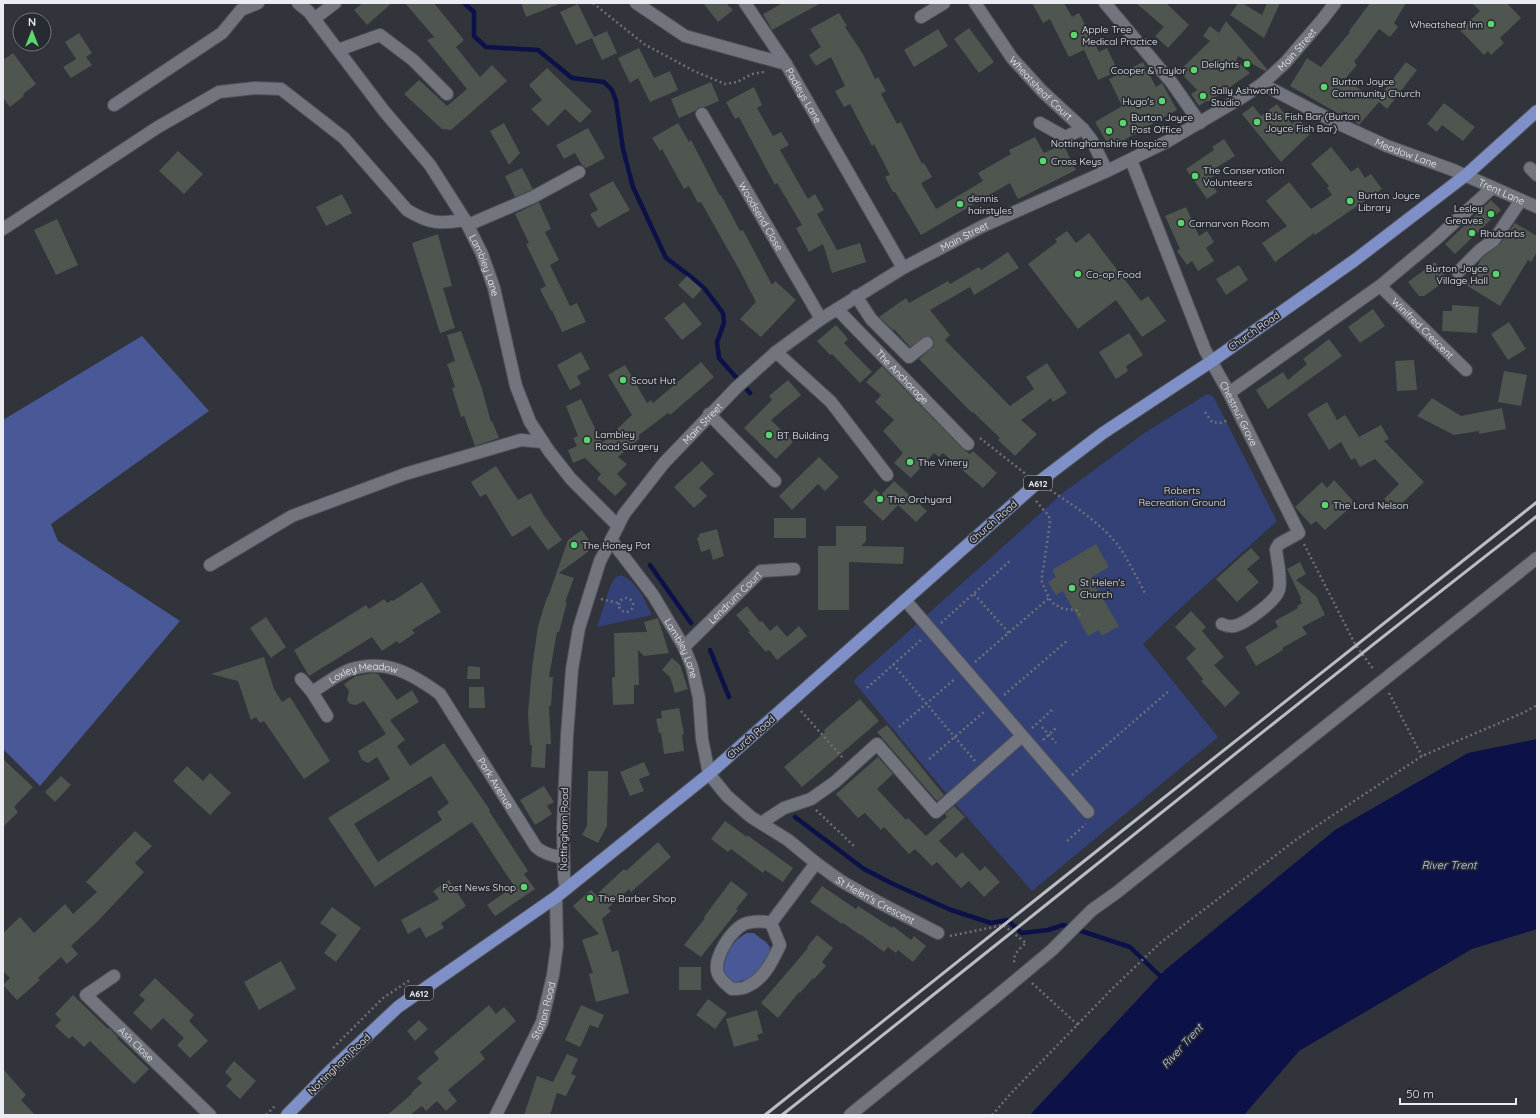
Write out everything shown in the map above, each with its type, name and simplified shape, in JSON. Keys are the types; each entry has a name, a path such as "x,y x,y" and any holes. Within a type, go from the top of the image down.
{"main road":[{"name":"Church Road","path":"566,889 709,774 1038,482 1103,433 1212,361 1354,260 1466,175 1537,111"},
{"name":"Nottingham Road","path":"286,1115 332,1069 398,1008 566,889"}],"street":[{"path":"114,105 222,33 240,10 258,3"},
{"name":"Lambley Lane","path":"298,3 309,12 384,110 430,165 466,222 482,254 494,288 516,386 530,422 571,479 618,526"},
{"path":"314,19 335,3"},
{"name":"Padleys Lane","path":"636,3 685,36 786,64 903,268"},
{"path":"745,3 786,64"},
{"path":"921,17 944,3"},
{"name":"Wheatsheaf Court","path":"975,3 1012,58 1042,91 1083,129 1091,139 1107,171"},
{"path":"1105,3 1172,83 1200,123"},
{"name":"Main Street","path":"624,514 664,463 709,414 776,352 821,319 903,268 981,228 1131,160 1200,123 1262,84 1285,63 1335,3"},
{"path":"338,50 380,35 413,60 447,94"},
{"name":"Meadow Lane","path":"1262,84 1337,123 1386,146 1466,175"},
{"path":"3,229 158,127 219,92 254,88 281,89 344,138 407,210 419,218 434,223 466,222 533,197 580,172"},
{"name":"Woodsend Close","path":"702,114 821,319"},
{"path":"1040,123 1065,137 1083,129"},
{"name":"Chestnut Grove","path":"1131,160 1200,336 1299,533"},
{"name":"Trent Lane","path":"1466,175 1537,207"},
{"path":"1229,393 1380,286 1435,240 1492,188"},
{"path":"1458,272 1480,250 1494,240 1521,200"},
{"name":"Winifred Crescent","path":"1380,286 1466,370"},
{"path":"856,296 871,319 909,357 927,343"},
{"name":"The Anchorage","path":"837,309 968,444"},
{"path":"776,352 831,402 887,475"},
{"path":"709,414 776,481"},
{"path":"210,565 292,516 404,474 521,440 543,442"},
{"name":"Nottingham Road","path":"566,889 563,858 563,828 567,736 572,669 579,628 600,562 624,514"},
{"path":"1222,624 1228,627 1236,626 1246,621 1274,599 1280,588 1276,549 1279,544 1299,533"},
{"name":"Lambley Lane","path":"611,540 653,595 684,647 692,667 700,698 702,739 709,774"},
{"path":"850,1115 1052,950 1082,919 1537,558"},
{"name":"Lendrum Court","path":"684,647 761,571 794,569"},
{"path":"905,600 1088,812"},
{"name":"Loxley Meadow","path":"312,692 348,671 368,666 399,669 420,679 440,694"},
{"path":"301,679 312,692 327,716"},
{"name":"Park Avenue","path":"440,694 536,846 541,852 563,858"},
{"path":"760,823 784,808 811,799 877,744 936,812 1022,736"},
{"name":"St Helen's Crescent","path":"709,774 727,796 760,823 788,840 841,880 878,902 938,933"},
{"path":"771,922 816,862"},
{"name":"Station Road","path":"496,1114 544,1016 553,975 557,946 556,896"},
{"path":"759,921 771,922 778,936 780,945 772,962 760,977 748,987 732,990 723,982 717,973 716,963 721,950 733,932 745,923 759,921"},
{"name":"Ash Close","path":"114,976 86,995 210,1115"}],"path":[{"path":"593,3 644,44 694,71 725,84 737,82 752,74 769,71"},
{"path":"1205,412 1212,422 1221,423 1240,414"},
{"path":"1038,482 1082,512 1107,533 1118,545 1146,595"},
{"path":"1027,492 1044,509 1050,522 1042,582 1049,598 1054,604 1063,609 1076,610 1080,615"},
{"path":"1299,533 1355,644 1383,681 1422,756"},
{"path":"974,594 1009,633"},
{"path":"625,598 629,598 632,601 632,610 624,613 620,611 618,608 618,603 625,598"},
{"path":"1043,603 1049,598"},
{"path":"893,664 983,770"},
{"path":"1063,783 1170,690"},
{"path":"792,700 851,767"},
{"path":"992,1115 1014,1090 1111,990 1160,943 1297,839 1422,756 1525,712 1537,705"},
{"path":"1022,736 1052,710"},
{"path":"1042,726 1056,742"},
{"path":"1033,748 1056,728"},
{"path":"804,801 821,814 856,847"},
{"path":"1067,841 1094,818 1088,812"},
{"path":"938,933 950,936 1003,925 1026,943 1014,958 1014,962"},
{"path":"1023,974 1078,1025"}],"green space":[{"name":"Roberts Recreation Ground","path":"1207,394 1213,396 1277,521 1176,612 1143,644 1218,737 1032,891 951,799 853,681 1064,492 1146,432"},
{"path":"621,575 632,582 636,587 652,615 597,627 611,584 616,577"}],"shaded area":[{"path":"142,336 209,411 51,524 58,541 180,621 40,786 3,749 3,420"},
{"path":"747,933 754,933 766,942 770,947 770,956 752,978 734,983 723,973 725,961 733,945 741,936"}],"water":[{"name":"River Trent","path":"1537,739 1537,929 1472,949 1299,1051 1244,1115 1030,1115 1165,970 1335,830 1468,753"}],"building":[{"path":"363,3 392,3 367,25 354,10"},
{"path":"405,3 434,3 464,40 456,47 480,77 492,65 507,81 451,130 442,129 404,94 419,80 447,106 467,89 427,40 434,37"},
{"path":"521,3 559,3 559,4 526,17"},
{"path":"703,3 726,3 733,10 718,22"},
{"path":"783,3 821,3 772,30 763,14"},
{"path":"1032,3 1064,3 1072,17 1079,13 1099,52 1107,48 1118,71 1098,80 1084,50 1069,57 1050,19 1043,23"},
{"path":"1136,3 1166,3 1189,25 1168,48 1155,36 1164,27"},
{"path":"1238,3 1242,3 1262,15 1267,3 1280,3 1264,38 1230,15"},
{"path":"1370,3 1406,3 1394,23 1398,27 1390,37 1379,29 1354,62 1357,65 1344,80 1370,95 1373,91 1379,97 1406,62 1417,70 1387,109 1379,102 1359,125 1343,111 1341,115 1290,86 1307,58 1321,67 1350,32 1349,31"},
{"name":"Wheatsheaf Inn","path":"1472,3 1507,3 1521,18 1500,38 1504,43 1491,55 1488,51 1484,55 1460,30 1480,11"},
{"path":"578,4 594,37 607,31 617,53 602,60 592,38 576,45 560,12"},
{"path":"839,13 847,26 845,27 863,54 875,79 878,77 886,91 881,94 897,124 901,122 922,164 924,163 932,177 921,183 936,209 983,181 978,173 1011,154 1009,150 1035,137 1044,153 1063,144 1076,170 1018,199 1010,183 921,235 885,177 890,175 874,144 872,146 850,104 844,107 835,91 845,86 831,57 816,66 809,55 821,47 810,29"},
{"path":"1226,21 1267,69 1265,71 1238,56 1236,60 1250,73 1210,101 1206,101 1199,106 1191,94 1197,90 1179,71 1210,41 1203,36 1210,26 1219,33"},
{"path":"969,28 994,62 979,73 954,39"},
{"path":"938,29 948,46 914,67 904,50"},
{"path":"79,33 92,53 86,57 92,65 71,78 63,67 76,59 65,42"},
{"path":"639,48 654,78 670,71 678,90 650,102 638,78 630,83 618,58"},
{"path":"13,53 36,84 10,107 3,98 3,60"},
{"path":"1143,62 1156,87 1162,83 1177,110 1110,148 1095,122 1122,106 1109,79"},
{"path":"547,68 592,111 580,123 565,109 548,126 531,109 542,100 529,85"},
{"path":"711,82 719,101 705,107 699,107 695,111 679,118 671,99"},
{"path":"754,87 762,105 757,108 773,136 781,132 789,145 780,150 808,199 815,194 824,210 817,214 837,250 860,243 866,262 832,273 823,244 809,252 796,228 802,225 777,183 775,185 739,117 735,119 726,102"},
{"path":"1444,103 1475,127 1463,141 1442,125 1437,132 1427,124"},
{"path":"1277,104 1292,124 1298,118 1312,132 1281,162 1242,114 1253,106 1261,116"},
{"path":"504,123 520,153 509,165 490,131"},
{"path":"678,123 689,142 691,140 720,196 721,195 740,231 743,230 772,285 775,281 796,300 761,337 740,319 756,302 740,271 701,202 698,203 689,186 684,189 662,149 660,151 652,138"},
{"path":"588,128 605,158 586,168 582,165 575,153 564,159 556,145"},
{"path":"1224,139 1235,156 1214,169 1217,174 1209,179 1217,192 1207,199 1186,169 1214,150 1212,147"},
{"path":"1331,147 1351,172 1358,167 1365,178 1371,174 1382,189 1315,235 1314,233 1275,262 1262,243 1287,226 1266,201 1289,182 1311,209 1332,195 1327,188 1329,186 1311,164"},
{"path":"178,151 203,174 184,194 159,171"},
{"path":"522,168 533,189 515,197 505,176"},
{"path":"613,181 630,210 598,228 590,214 598,210 589,194"},
{"path":"342,194 352,213 326,226 316,207"},
{"path":"1491,200 1501,210 1455,254 1445,244"},
{"path":"539,202 551,229 545,232 559,260 550,265 570,306 577,303 586,322 562,332 540,289 546,286 526,244 529,243 515,214"},
{"path":"1186,207 1199,236 1207,231 1214,242 1206,248 1214,261 1198,271 1192,261 1187,265 1177,251 1180,249 1165,216"},
{"path":"57,219 78,265 56,275 34,230"},
{"name":"Burton Joyce Village Hall","path":"1515,223 1537,236 1537,252 1531,262 1528,260 1500,306 1466,285 1482,258 1500,244"},
{"name":"Co-op Food","path":"1067,231 1076,243 1089,233 1141,301 1148,296 1166,321 1142,337 1116,300 1078,329 1028,264 1057,242 1055,239"},
{"path":"438,234 452,286 443,288 455,328 440,333 412,243"},
{"path":"1008,252 1019,268 974,295 970,287 930,310 950,335 945,340 1010,406 1034,389 1026,377 1047,363 1067,393 1053,402 1051,398 1021,420 1037,434 1015,456 998,440 1000,438 973,412 972,413 919,359 934,346 933,338 926,336 910,347 894,329 893,330 879,317 906,298 909,303 948,281 950,284 979,267 981,270"},
{"path":"1435,262 1448,279 1424,296 1419,296 1408,282"},
{"path":"1239,265 1248,280 1226,295 1216,279"},
{"path":"687,276 702,289 693,299 678,285"},
{"path":"684,302 702,324 682,340 664,318"},
{"path":"1452,305 1479,307 1477,333 1442,331 1443,311 1452,311"},
{"path":"1373,309 1385,326 1360,343 1348,327"},
{"path":"1509,322 1526,349 1508,360 1491,334"},
{"path":"836,325 848,339 844,343 872,372 860,383 817,341"},
{"path":"461,331 482,389 491,422 492,421 499,438 475,446 464,416 461,417 452,388 455,387 447,364 455,361 447,335"},
{"path":"1129,333 1143,355 1126,366 1128,371 1116,379 1099,352"},
{"path":"1329,339 1342,356 1268,409 1256,390 1283,372 1288,380 1307,364 1303,359"},
{"path":"581,352 590,369 577,376 581,384 570,390 557,365"},
{"path":"1414,360 1417,390 1397,391 1395,361"},
{"path":"701,362 714,377 670,415 668,413 639,435 639,439 618,457 627,464 617,474 627,484 615,496 597,479 601,474 585,458 573,463 568,450 577,446 573,438 578,436 566,406 581,399 602,443 632,415 608,375 625,365 647,403 651,400 653,403"},
{"path":"882,366 963,449 970,454 973,451 997,473 983,488 943,453 939,457 934,453 911,478 894,463 903,453 883,431 894,420 875,402 881,395 866,382"},
{"path":"1504,371 1527,375 1521,406 1498,402"},
{"path":"788,380 801,395 771,420 793,442 776,459 744,428 772,400 769,396"},
{"path":"1432,398 1461,416 1502,408 1506,429 1479,434 1479,431 1454,435 1417,416"},
{"path":"1327,402 1337,420 1345,415 1359,437 1381,425 1389,439 1384,441 1424,482 1395,510 1384,499 1399,484 1375,459 1360,467 1355,458 1351,460 1341,442 1329,450 1307,414"},
{"path":"819,457 839,477 825,491 818,484 792,510 779,496"},
{"path":"702,461 714,474 699,488 707,496 694,508 674,487"},
{"path":"496,466 518,500 531,493 543,514 562,540 548,550 530,526 512,537 486,494 480,497 471,482"},
{"name":"The Lord Nelson","path":"1334,480 1355,503 1325,530 1316,521 1311,525 1295,507 1322,482 1327,488"},
{"path":"894,481 927,511 916,522 898,505 883,521 863,502 875,489 881,495"},
{"path":"774,518 806,518 806,538 774,538"},
{"path":"836,526 866,526 866,541 861,546 904,547 903,564 849,562 849,610 818,610 818,546 836,546"},
{"path":"717,529 724,556 713,560 710,549 701,552 697,538 699,537 699,534"},
{"path":"582,530 591,543 586,547 589,551 559,573 574,578 565,602 567,602 559,632 557,632 549,677 553,677 551,706 549,706 551,744 546,744 545,768 531,767 532,745 530,745 528,713 538,626 568,540"},
{"name":"St Helen's Church","path":"1096,544 1109,567 1092,577 1097,584 1095,586 1119,626 1102,636 1099,630 1088,636 1063,591 1056,595 1048,582 1056,577 1052,570"},
{"path":"1251,548 1260,558 1247,569 1259,582 1237,602 1216,579"},
{"path":"1300,562 1306,574 1296,580 1316,596 1325,615 1302,627 1307,634 1282,648 1283,650 1256,666 1245,647 1278,627 1275,621 1298,608 1297,606 1302,603 1287,569"},
{"path":"422,582 441,612 412,630 415,633 399,644 397,641 382,651 372,637 309,676 294,650 366,605 369,609 384,599 387,603 392,600 393,601"},
{"path":"747,606 760,622 762,621 770,631 777,625 787,637 799,626 807,636 777,660 769,650 766,652 748,632 750,631 736,615"},
{"path":"1191,611 1206,627 1202,631 1224,657 1214,665 1240,693 1225,707 1201,681 1203,679 1186,658 1196,649 1175,627"},
{"path":"266,617 286,647 271,658 250,628"},
{"path":"658,618 669,653 644,656 638,650 639,685 634,685 634,704 613,705 612,677 615,677 614,633 647,632 644,622"},
{"path":"264,657 274,689 282,702 290,697 330,761 304,779 264,721 260,723 256,717 251,720 238,681 211,674"},
{"path":"672,658 680,665 688,689 675,693 670,677 662,670"},
{"path":"468,666 480,667 480,679 467,679"},
{"path":"374,673 378,674 397,700 412,690 419,702 390,720 405,740 397,746 410,766 444,743 490,810 489,811 528,871 524,874 535,889 495,916 487,905 514,886 472,822 375,887 328,818 390,779 377,757 368,763 362,760 358,751 386,734 364,701 356,705 350,704 347,700 349,691 344,684 356,676","holes":["431,776 449,803 437,812 442,820 378,862 354,824"]},
{"path":"469,687 484,687 485,708 469,708"},
{"path":"860,699 879,721 802,787 784,767 825,732 824,730"},
{"path":"679,708 684,734 682,735 684,751 664,754 661,733 659,733 656,719 662,718 661,711"},
{"path":"887,725 944,795 937,801 877,732"},
{"path":"878,757 893,774 877,789 906,820 908,818 926,836 947,817 945,814 954,806 965,817 939,841 956,858 962,852 980,871 985,866 1000,882 984,897 969,881 961,888 937,862 932,866 915,849 909,854 884,827 881,830 865,813 858,818 836,794"},
{"path":"3,759 33,787 14,807 18,812 3,827"},
{"path":"644,762 650,775 639,779 644,791 630,796 620,772"},
{"path":"187,766 203,781 210,773 231,793 210,815 173,781"},
{"path":"588,771 608,771 607,826 598,843 582,835 587,826"},
{"path":"61,776 71,785 55,802 45,792"},
{"path":"544,786 554,802 547,806 552,814 535,825 520,800"},
{"path":"725,821 793,868 783,882 765,870 763,873 731,849 728,852 711,839"},
{"path":"135,831 152,846 135,863 144,872 98,921 71,946 78,954 67,964 61,957 38,978 40,980 17,1000 3,985 10,978 3,971 3,933 20,917 34,933 65,904 73,914 97,892 86,882"},
{"path":"658,842 671,857 631,892 629,889 608,908 611,911 602,919 612,952 618,950 629,993 596,1002 589,974 593,973 582,940 599,934 573,906 591,890 596,895 624,869 626,871"},
{"path":"449,880 466,906 441,923 444,928 426,938 420,927 408,934 401,920 439,899 433,891"},
{"path":"731,881 748,894 736,909 738,910 701,957 684,945"},
{"path":"822,886 856,909 858,906 892,928 893,926 911,940 914,936 926,946 913,962 898,950 896,953 888,947 884,952 860,934 843,923 842,924 810,902"},
{"path":"332,907 361,928 336,962 324,953 337,935 320,923"},
{"path":"817,935 833,948 822,962 826,966 800,993 799,992 778,1018 761,1003 808,948 807,947"},
{"path":"281,961 296,989 259,1010 244,982"},
{"path":"679,967 701,967 701,990 679,990"},
{"path":"155,978 194,1015 189,1021 208,1041 190,1058 177,1045 184,1038 163,1018 151,1030 133,1013 145,1000 139,995"},
{"path":"73,995 108,1029 109,1028 118,1037 117,1038 149,1069 134,1084 90,1041 84,1047 72,1036 69,1039 55,1026 61,1020 55,1014"},
{"path":"708,999 727,1013 715,1029 696,1015"},
{"path":"489,1005 496,1014 504,1007 516,1021 480,1052 485,1059 448,1090 457,1101 446,1111 437,1101 426,1111 422,1106 410,1115 387,1115 412,1094 411,1093 422,1083 417,1078 439,1059 434,1052"},
{"path":"581,1005 604,1015 598,1028 590,1025 580,1047 565,1040"},
{"path":"757,1010 763,1033 757,1035 759,1040 734,1047 726,1019"},
{"path":"419,1020 428,1029 415,1041 407,1031"},
{"path":"567,1054 578,1059 571,1074 576,1076 566,1096 557,1093 550,1115 524,1115 537,1076 553,1082"},
{"path":"234,1061 256,1081 240,1099 226,1086 232,1079 225,1072"},
{"path":"3,1069 26,1095 21,1100 35,1115 3,1115"}],"waterway":[{"path":"464,3 474,12 474,36 486,47 538,50 572,78 604,82 612,90 616,101 623,149 633,187 666,258 705,289 723,313 724,323 717,342 719,358 750,393"},
{"path":"650,565 691,623"},
{"path":"710,650 729,697"},
{"path":"795,817 864,869 951,910 991,923 1007,920 1022,933 1048,930 1063,925 1130,947 1159,975 1163,977"}],"railway":[{"path":"765,1115 1537,502"},
{"path":"782,1115 1347,665 1537,516"}],"place":[{"name":"Wheatsheaf Inn","path":"1491,24"},
{"name":"Apple Tree Medical Practice","path":"1074,35"},
{"name":"Delights","path":"1247,64"},
{"name":"Cooper & Taylor","path":"1194,70"},
{"name":"Burton Joyce Community Church","path":"1324,87"},
{"name":"Sally Ashworth Studio","path":"1203,96"},
{"name":"Hugo's","path":"1162,101"},
{"name":"BJs Fish Bar (Burton Joyce Fish Bar)","path":"1257,122"},
{"name":"Burton Joyce Post Office","path":"1123,123"},
{"name":"Nottinghamshire Hospice","path":"1109,131"},
{"name":"Cross Keys","path":"1043,161"},
{"name":"The Conservation Volunteers","path":"1195,176"},
{"name":"Burton Joyce Library","path":"1350,201"},
{"name":"dennis hairstyles","path":"960,204"},
{"name":"Lesley Greaves","path":"1491,214"},
{"name":"Carnarvon Room","path":"1181,223"},
{"name":"Rhubarbs","path":"1472,233"},
{"name":"Co-op Food","path":"1078,274"},
{"name":"Burton Joyce Village Hall","path":"1496,274"},
{"name":"Scout Hut","path":"623,380"},
{"name":"BT Building","path":"769,435"},
{"name":"Lambley Road Surgery","path":"587,440"},
{"name":"The Vinery","path":"910,462"},
{"name":"The Orchyard","path":"880,499"},
{"name":"The Lord Nelson","path":"1325,505"},
{"name":"The Honey Pot","path":"574,545"},
{"name":"St Helen's Church","path":"1072,588"},
{"name":"Post News Shop","path":"524,887"},
{"name":"The Barber Shop","path":"590,898"}]}
